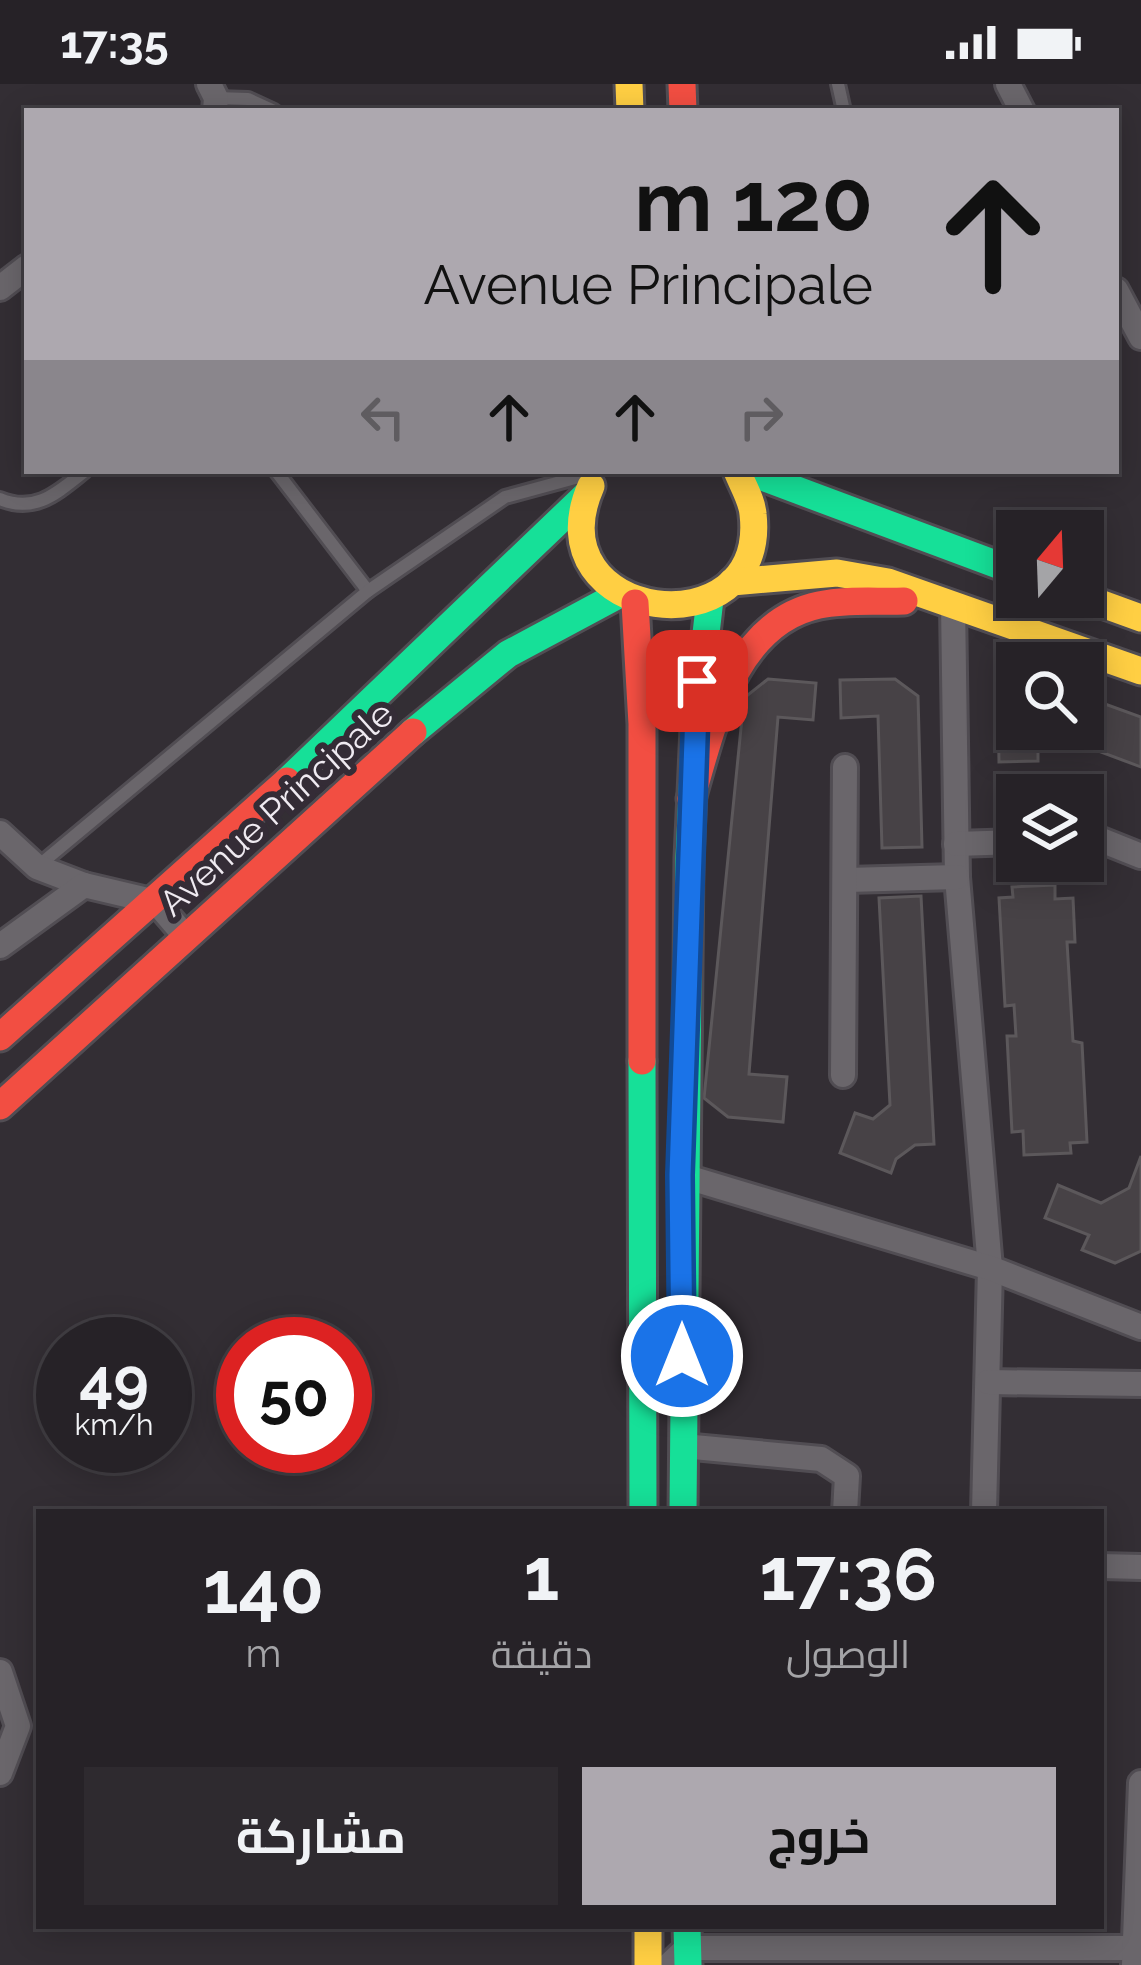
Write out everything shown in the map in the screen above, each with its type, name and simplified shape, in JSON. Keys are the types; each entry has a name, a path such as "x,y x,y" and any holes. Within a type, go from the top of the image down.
{"main road":[{"path":"683,1509 680,1175 697,681 721,590 754,538 754,512 737,474"},
{"path":"754,474 996,564"},
{"path":"816,474 880,521"},
{"path":"595,479 584,539 603,579 627,599 686,608 721,590 837,573 888,582 1141,671"},
{"name":"Avenue Principale","path":"0,1037 329,744 595,479"},
{"path":"627,599 642,724 644,1509"},
{"name":"Avenue Principale","path":"0,1106 110,1013 186,937 505,651 586,606 627,599"},
{"path":"691,799 734,672 782,622 812,606 945,602"},
{"path":"1104,605 1141,618"},
{"path":"648,1929 649,1965"}],"street":[{"path":"0,288 24,269"},
{"path":"1119,296 1141,338"},
{"path":"945,602 957,877 991,1268 984,1509"},
{"path":"843,1075 844,767"},
{"path":"0,833 37,867 83,885 156,902 186,937"},
{"path":"1104,841 1141,856"},
{"path":"956,844 996,843"},
{"path":"847,880 957,877"},
{"path":"0,946 83,885"},
{"path":"680,1175 991,1268 1141,1327"},
{"path":"988,1382 1141,1384"},
{"path":"683,1446 821,1459 847,1476 845,1509"},
{"path":"1104,1566 1141,1567"},
{"path":"0,1672 18,1726 0,1773"},
{"path":"683,1951 823,1936 1137,1953 1141,1783"}],"lane":[{"path":"214,98 248,99 268,108"},
{"path":"0,499 15,505 45,502 81,474"},
{"path":"278,474 368,590"},
{"path":"37,867 368,590 506,496 595,479"}],"building":[{"path":"768,679 816,683 813,720 778,717 749,1074 787,1077 783,1122 728,1117 704,1098 744,698"},
{"path":"895,679 918,696 922,847 882,848 878,716 841,718 840,680"},
{"path":"1104,704 1141,717 1141,767 1096,750 1104,750"},
{"path":"999,750 1038,750 1038,761 999,762"},
{"path":"1055,885 1055,899 1073,898 1075,942 1067,942 1073,1041 1082,1043 1087,1142 1070,1143 1071,1153 1024,1155 1023,1131 1012,1132 1007,1036 1016,1036 1014,1005 1005,1006 999,898 1013,897 1012,887"},
{"path":"921,896 934,1144 915,1145 896,1159 891,1173 840,1153 855,1113 873,1119 890,1105 879,898"},
{"path":"1141,1156 1141,1251 1115,1263 1082,1250 1089,1235 1045,1218 1058,1185 1101,1203 1129,1188"}],"traffic: fast":[{"path":"754,474 996,564"},
{"path":"287,781 586,495"},
{"path":"413,732 508,654 620,594"},
{"path":"683,1509 689,858 695,728 710,599"},
{"path":"642,1061 643,1509"},
{"path":"687,1929 688,1965"}],"traffic: slow":[{"path":"629,84 630,108"},
{"path":"591,486 581,532 593,568 620,592 656,604 693,602 726,588 748,558 753,514 738,474"},
{"path":"732,582 837,573 888,582 1141,671"},
{"path":"1104,605 1141,618"},
{"path":"648,1929 648,1965"}],"traffic: jam":[{"path":"682,84 683,108"},
{"path":"691,799 731,682 766,633 790,616 819,605 904,601"},
{"path":"635,603 642,724 642,1061"},
{"path":"0,1106 413,732"},
{"path":"0,1037 287,781"}],"route":[{"path":"682,1356 680,1175 697,681"}]}
